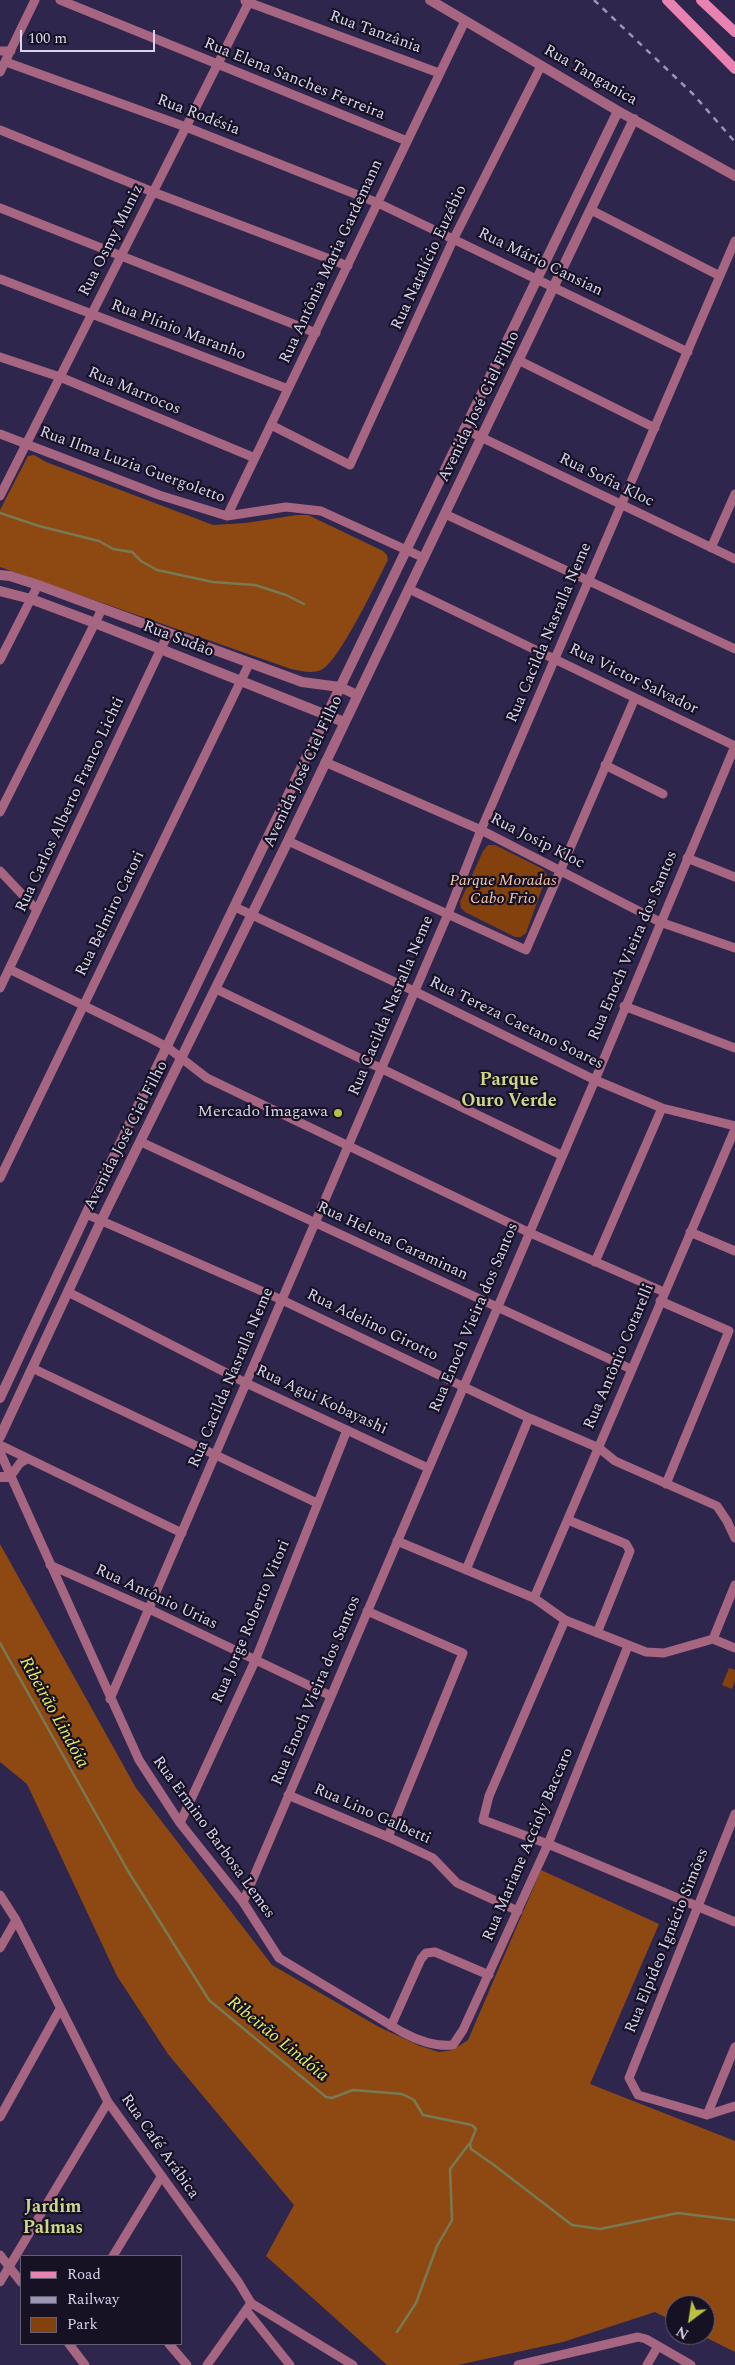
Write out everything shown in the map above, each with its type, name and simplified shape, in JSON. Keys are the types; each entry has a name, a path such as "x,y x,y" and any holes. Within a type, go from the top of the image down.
{"main road":[{"path":"667,0 735,69"},
{"path":"701,0 735,32"}],"street":[{"path":"0,72 35,0"},
{"name":"Rua Elena Sanches Ferreira","path":"60,0 407,141"},
{"name":"Rua Tanganica","path":"430,0 618,111 634,118 735,176"},
{"name":"Rua Osmy Muniz","path":"0,496 248,1"},
{"name":"Rua Tanzânia","path":"248,1 439,73"},
{"name":"Rua Antônia Maria Gardemann","path":"227,516 465,21"},
{"path":"0,51 11,51"},
{"name":"Rua Rodésia","path":"6,62 186,127 378,203"},
{"name":"Rua Natalício Euzébio","path":"271,425 350,465 454,238 541,66"},
{"name":"Avenida José Ciel Filho","path":"0,1398 86,1214 618,111"},
{"name":"Avenida José Ciel Filho","path":"0,1437 101,1221 288,841 634,118"},
{"path":"0,130 153,192 348,266"},
{"name":"Rua Mário Cansian","path":"378,203 688,352"},
{"path":"0,208 316,333"},
{"path":"591,210 720,276"},
{"name":"Rua Cacilda Nasralla Neme","path":"110,1699 216,1456 246,1382 448,914 481,830 735,241"},
{"name":"Rua Plínio Maranho","path":"0,278 288,389"},
{"name":"Rua Marrocos","path":"0,357 60,377 255,458"},
{"path":"518,360 655,428"},
{"name":"Rua Sofia Kloc","path":"464,429 735,559"},
{"name":"Rua Ilma Luzia Guergoletto","path":"0,434 159,495 227,516 286,507 321,511 424,558"},
{"path":"711,548 735,494"},
{"path":"445,514 735,649"},
{"name":"Rua Sudão","path":"0,575 10,576 38,585 302,682 340,687 357,695"},
{"path":"0,660 38,585"},
{"name":"Rua Victor Salvador","path":"409,589 735,746"},
{"name":"Rua Sudão","path":"0,590 31,599 95,623 344,722"},
{"path":"0,812 102,609"},
{"name":"Rua Carlos Alberto Franco Lichti","path":"1,981 9,969 168,634"},
{"name":"Rua Belmiro Catori","path":"0,1178 249,664"},
{"path":"288,841 526,950 635,698"},
{"name":"Rua Enoch Vieira dos Santos","path":"244,1902 528,1232 595,1080 624,1006 735,746"},
{"name":"Rua Josip Kloc","path":"325,762 481,830 660,922 734,946"},
{"path":"605,766 663,794"},
{"path":"687,858 735,877"},
{"path":"0,871 37,910"},
{"name":"Rua Tereza Caetano Soares","path":"235,906 595,1080 662,1108 735,1127"},
{"path":"9,969 167,1048 207,1078 347,1147 595,1262 729,1331 666,1484"},
{"path":"216,989 562,1154"},
{"path":"624,1006 735,1048"},
{"path":"595,1262 662,1108"},
{"name":"Rua Antônio Cotarelli","path":"534,1598 735,1127"},
{"name":"Rua Helena Caraminan","path":"141,1142 631,1369"},
{"name":"Rua Adelino Girotto","path":"86,1214 282,1300 529,1418 599,1448 615,1461 717,1506 733,1526 735,1538"},
{"path":"690,1232 735,1251"},
{"name":"Rua Agui Kobayashi","path":"68,1292 246,1382 428,1468"},
{"path":"32,1368 317,1502"},
{"path":"466,1570 529,1418"},
{"name":"Rua Jorge Roberto Vitori","path":"180,1823 255,1661 346,1430"},
{"path":"0,1446 182,1533"},
{"name":"Rua Ermino Barbosa Lemes","path":"0,1452 5,1477 50,1565 139,1760 180,1823 244,1902 279,1958 391,2026 423,2042 445,2046"},
{"path":"5,1477 27,1459"},
{"path":"725,1518 735,1513"},
{"path":"568,1520 626,1544 630,1551 596,1633"},
{"path":"397,1541 534,1598 565,1620 649,1653 664,1653 713,1639 735,1648"},
{"name":"Rua Antônio Urias","path":"50,1565 331,1696"},
{"path":"713,1639 735,1585"},
{"path":"367,1611 463,1653 388,1837"},
{"path":"565,1620 489,1796 483,1820 548,1844 735,1922"},
{"name":"Rua Mariane Accioly Baccaro","path":"445,2046 453,2045 459,2039 489,1975 548,1844 628,1646"},
{"name":"Rua Lino Galbetti","path":"288,1795 433,1858 457,1883 518,1911"},
{"name":"Rua Elpídeo Ignácio Simões","path":"707,2115 638,2095 629,2078 735,1814"},
{"name":"Rua Café Arábica","path":"0,1895 16,1920 108,2102 239,2282 248,2307 353,2365"},
{"path":"0,1948 16,1920"},
{"path":"391,2026 421,1959 426,1953 435,1952 489,1975"},
{"path":"0,2117 60,2009"},
{"path":"707,2115 735,2047"},
{"path":"0,2282 108,2102"},
{"path":"707,2115 735,2106"},
{"path":"114,2255 161,2177"},
{"path":"0,2255 20,2281"},
{"path":"207,2365 248,2307 290,2365"},
{"path":"522,2365 629,2338 646,2339 691,2365"},
{"path":"70,2345 85,2365"},
{"path":"170,2345 187,2365"},
{"path":"647,2365 658,2346"}],"green space":[{"name":"Parque Moradas Cabo Frio","path":"488,845 495,845 543,869 547,875 526,933 521,937 515,937 465,912 461,908 460,902 483,851"},
{"path":"729,1668 735,1670 735,1681 732,1689 722,1685"}],"shaded area":[{"path":"34,455 46,462 213,525 308,515 383,551 387,555 388,560 367,602 329,664 321,670 314,672 291,669 0,567 0,510 28,456"},
{"path":"0,1544 136,1788 272,1965 379,2027 420,2046 439,2052 453,2050 468,2040 541,1870 659,1924 590,2084 735,2141 735,2352 715,2342 715,2295 665,2295 665,2317 655,2312 563,2342 458,2365 387,2365 266,2256 294,2205 168,2054 117,1976 27,1784 0,1762"}],"waterway":[{"path":"0,513 39,526 99,541 113,549 132,552 141,561 157,570 213,582 255,585 286,595 304,604"},
{"name":"Ribeirão Lindóia","path":"0,1643 128,1871 209,2000 326,2097 332,2098 353,2090 402,2094 414,2100 423,2115 472,2125 476,2129 470,2144 471,2149 572,2225 600,2229 678,2213 735,2220"},
{"path":"397,2332 416,2303 437,2246 452,2220 450,2169 469,2144"}],"railway":[{"path":"594,0 693,94 735,142"}],"place":[{"name":"Mercado Imagawa","path":"338,1113"}],"district":[{"name":"Parque Ouro Verde","path":"509,1091"},
{"name":"Jardim Palmas","path":"53,2218"}]}
